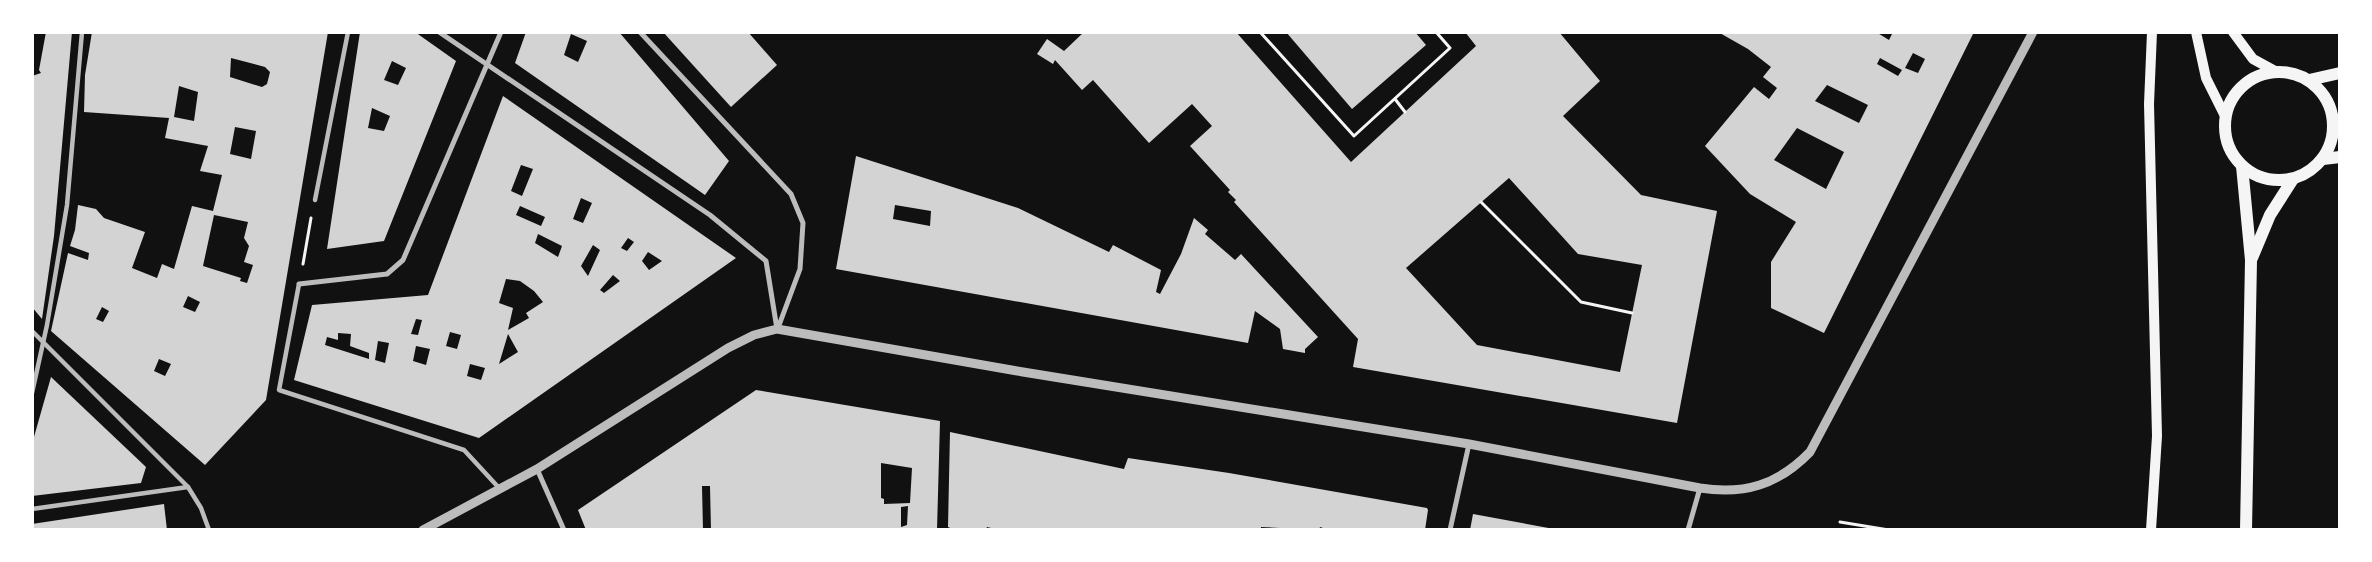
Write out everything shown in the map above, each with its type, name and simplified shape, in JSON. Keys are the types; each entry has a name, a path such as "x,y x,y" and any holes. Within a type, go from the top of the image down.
{"main road":[{"path":"2196,32 2206,78 2226,116"},
{"path":"2232,32 2253,59 2275,71 2293,73 2309,80 2322,92 2331,108 2331,143 2323,159 2310,171 2293,179 2275,180 2257,176 2242,166 2231,152 2225,134 2226,116 2232,98 2243,85 2258,76 2275,71"},
{"path":"2150,36 2149,104 2157,436 2150,530"},
{"path":"2309,80 2340,73"},
{"path":"2323,159 2340,157"},
{"path":"2242,166 2251,260 2246,530"},
{"path":"2251,260 2270,215 2293,179"}],"street":[{"path":"32,393 67,205 82,32"},
{"path":"315,200 348,32"},
{"path":"439,32 710,214 766,261 777,329"},
{"path":"500,489 464,450 279,390 299,284 387,274 404,260 501,32"},
{"path":"640,32 791,194 803,223 800,269 777,329"},
{"path":"423,530 536,469 728,348 754,335 777,329 1032,374 1469,444 1722,492 1750,488 1787,473 1810,452 2033,32"},
{"path":"32,331 188,487 201,508 209,530"},
{"path":"1450,530 1469,444"},
{"path":"536,469 564,530"},
{"path":"32,509 188,487"},
{"path":"1688,530 1700,488"}],"path":[{"path":"1260,32 1354,136 1450,48 1436,32"},
{"path":"1395,99 1405,112"},
{"path":"299,284 315,200"},
{"path":"1481,202 1581,302 1632,313"},
{"path":"1840,522 1889,530"}],"building":[{"path":"46,32 72,32 54,236 42,319 32,307 32,76 41,73 39,70"},
{"path":"92,32 328,32 266,400 205,465 51,331 68,253 88,260 89,253 70,246 75,230 78,205 96,209 104,218 145,232 132,268 157,278 162,264 174,269 192,206 213,211 222,175 200,171 208,146 165,138 169,118 84,112 85,75","holes":["231,58 265,67 270,72 267,84 262,87 230,77","179,86 198,92 194,121 174,117","235,127 256,131 251,159 230,154","214,215 248,222 244,238 249,246 244,262 253,265 247,283 240,281 241,278 203,266","188,296 200,302 195,312 183,307","102,307 109,311 103,322 96,319","159,359 171,364 165,376 154,371"]},
{"path":"360,32 415,32 456,61 384,241 327,249","holes":["392,61 406,68 398,85 384,80","372,108 390,116 384,131 368,128"]},
{"path":"526,32 619,32 729,161 705,195 515,63","holes":["571,34 587,41 578,62 564,55"]},
{"path":"663,32 748,32 777,65 731,107"},
{"path":"1084,32 1236,32 1351,162 1476,46 1465,32 1559,32 1600,81 1563,116 1641,195 1717,211 1677,423 1353,367 1358,339 1234,202 1236,200 1228,192 1230,190 1190,146 1212,126 1192,104 1149,143 1093,80 1082,90 1055,60 1053,64 1037,54 1047,39 1064,51","holes":["1509,178 1578,254 1642,265 1620,372 1477,345 1406,268"]},
{"path":"1286,32 1415,32 1426,45 1352,109"},
{"path":"1718,32 1876,32 1889,40 1893,32 1974,32 1824,333 1771,308 1771,262 1796,222 1750,194 1705,146 1754,87 1769,99 1777,88 1763,77 1771,67 1748,49","holes":["1913,53 1925,59 1918,73 1905,68","1880,58 1902,70 1898,76 1877,64","1827,85 1868,105 1859,123 1815,101","1797,128 1844,152 1826,189 1774,160"]},
{"path":"503,96 736,258 479,438 294,380 312,305 428,295","holes":["521,165 533,169 522,196 511,191","581,198 592,203 583,223 573,219","520,206 545,217 541,226 516,215","538,234 562,246 558,257 535,243","628,238 634,242 627,251 621,248","593,245 600,250 588,276 581,266","648,252 662,261 649,270 642,261","613,275 620,281 604,293 600,290","506,279 520,281 534,291 543,302 526,313 529,318 508,330 513,308 499,303","416,319 422,320 418,335 411,334","450,332 461,335 457,349 446,346","338,333 351,334 350,346 369,353 369,359 325,345 327,337 338,340","508,334 518,352 499,364","378,341 389,343 385,363 375,360","416,346 430,349 426,365 413,361","470,364 485,368 481,380 467,376"]},
{"path":"856,156 1018,208 1109,252 1113,245 1161,270 1156,292 1160,294 1181,254 1194,218 1208,230 1205,234 1235,260 1241,254 1318,337 1305,349 1305,353 1283,349 1280,329 1255,311 1248,343 836,269","holes":["895,205 931,211 930,226 893,219"]},
{"path":"51,377 146,467 141,483 32,496 32,444"},
{"path":"756,390 940,421 937,530 711,530 710,486 702,486 703,530 586,530 578,510","holes":["881,463 912,468 910,503 884,504 884,499 881,498","908,506 907,525 901,527 901,507"]},
{"path":"950,432 1124,469 1128,458 1229,473 1427,508 1425,530 1329,530 1320,527 1319,530 1261,527 1261,530 999,530 987,527 986,530 955,530 948,527"},
{"path":"164,504 167,530 32,530 32,524"},
{"path":"1473,514 1554,529 1554,530 1470,530"}]}
